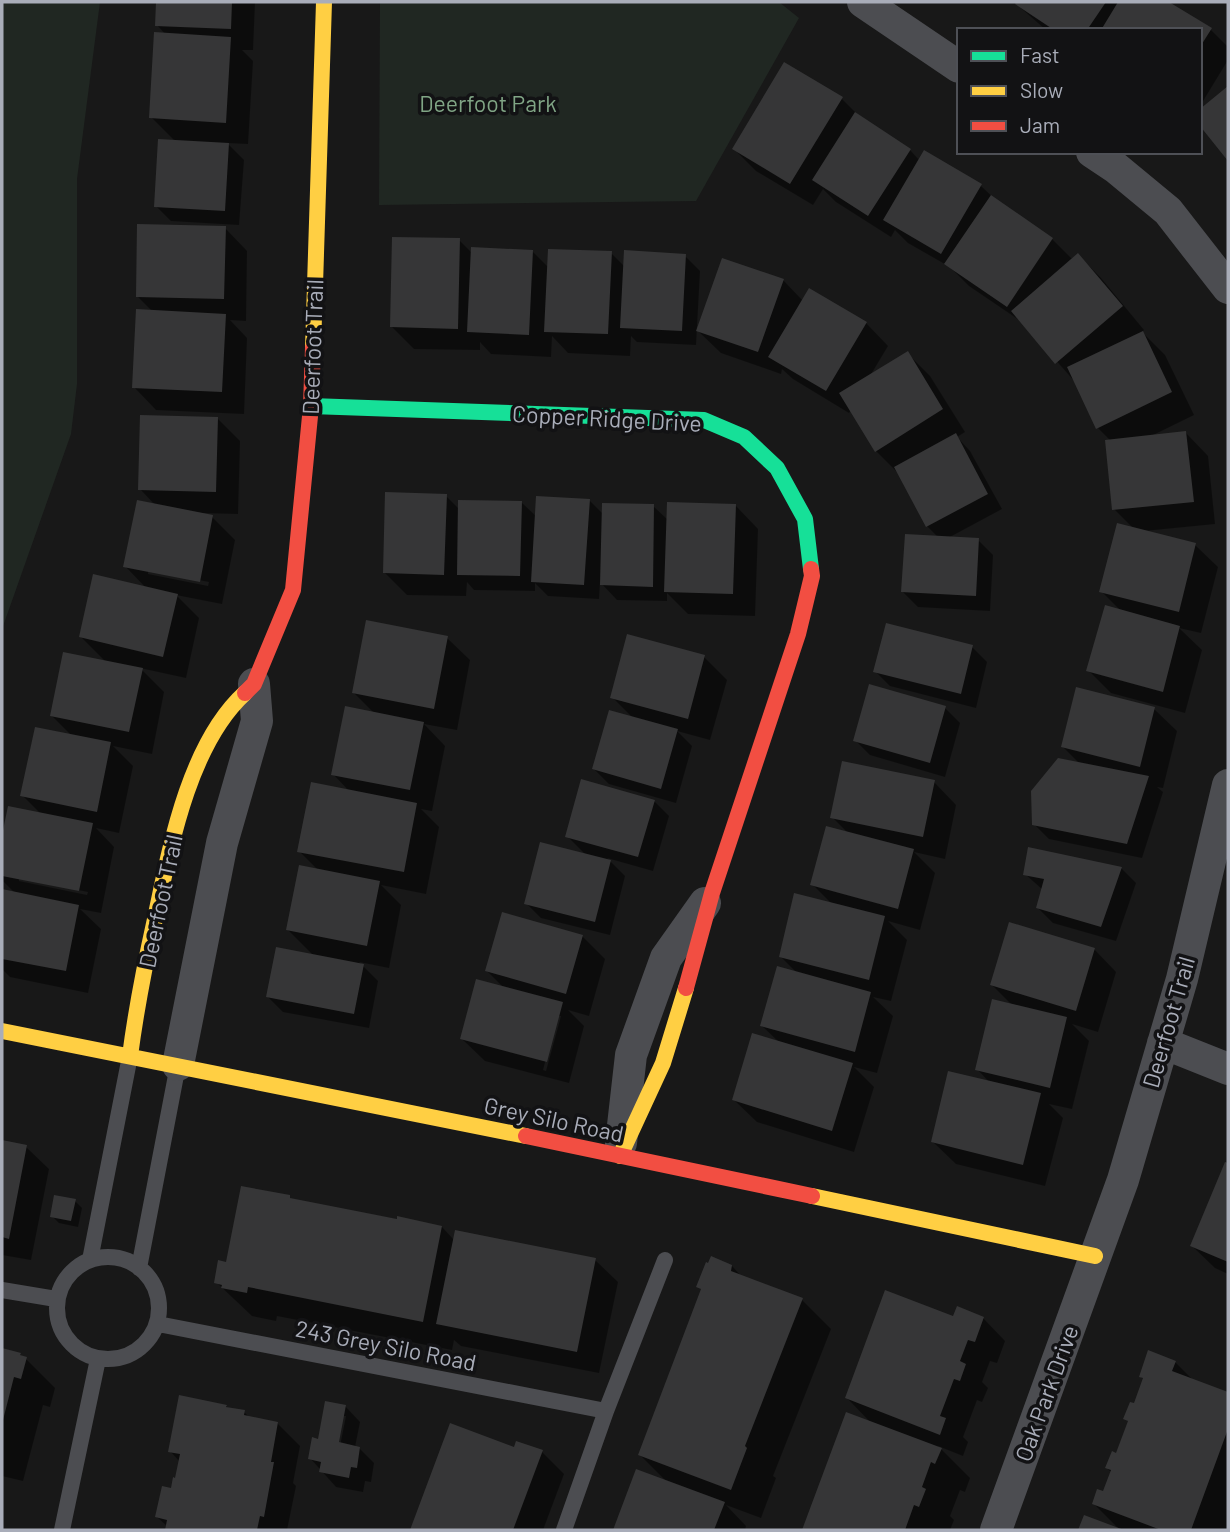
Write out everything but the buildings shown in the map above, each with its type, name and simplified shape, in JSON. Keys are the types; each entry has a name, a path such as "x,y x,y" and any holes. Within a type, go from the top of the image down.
{"street":[{"name":"Deerfoot Trail","path":"130,1056 136,1010 170,845 183,802 203,754 228,708 254,684 292,590 311,407 324,2"},
{"path":"863,2 957,66"},
{"path":"1095,154 1168,211 1228,288"},
{"name":"Copper Ridge Drive","path":"311,407 704,419 744,437 777,468 804,519 812,576 798,634 712,893 666,958 635,1043 623,1107 620,1156"},
{"name":"Deerfoot Trail","path":"178,1065 222,844 257,721 254,684"},
{"name":"Deerfoot Trail","path":"1096,1256 1124,1180 1182,979 1228,785"},
{"name":"Grey Silo Road","path":"2,1031 178,1065 1096,1256"},
{"path":"1163,1043 1228,1069"},
{"name":"Oak Park Drive","path":"996,1530 1096,1256"}],"lane":[{"path":"90,1260 130,1056"},
{"path":"139,1268 178,1065"},
{"path":"109,1256 128,1260 139,1268 155,1286 160,1305 158,1324 149,1340 135,1353 116,1360 97,1359 80,1352 66,1339 58,1322 57,1299 62,1285 73,1270 90,1260 109,1256"},
{"path":"564,1530 606,1411 665,1260"},
{"path":"2,1290 57,1299"},
{"name":"243 Grey Silo Road","path":"158,1324 606,1411"},
{"path":"62,1530 97,1359"}],"green space":[{"path":"2,2 100,2 77,179 77,384 71,434 2,629"},
{"name":"Deerfoot Park","path":"380,2 779,2 799,18 696,201 379,205"}],"traffic: fast":[{"path":"311,406 704,420 744,437 777,468 805,519 811,569"}],"traffic: slow":[{"path":"313,348 324,2"},
{"path":"130,1056 141,987 175,829 196,768 209,740 226,714 245,693"},
{"path":"620,1156 663,1063 686,988"},
{"path":"2,1031 526,1136"},
{"path":"812,1196 1095,1256"}],"traffic: jam":[{"path":"245,693 254,684 293,590 311,406 313,348"},
{"path":"686,988 712,893 798,634 812,576 811,569"},
{"path":"526,1136 812,1196"}]}
